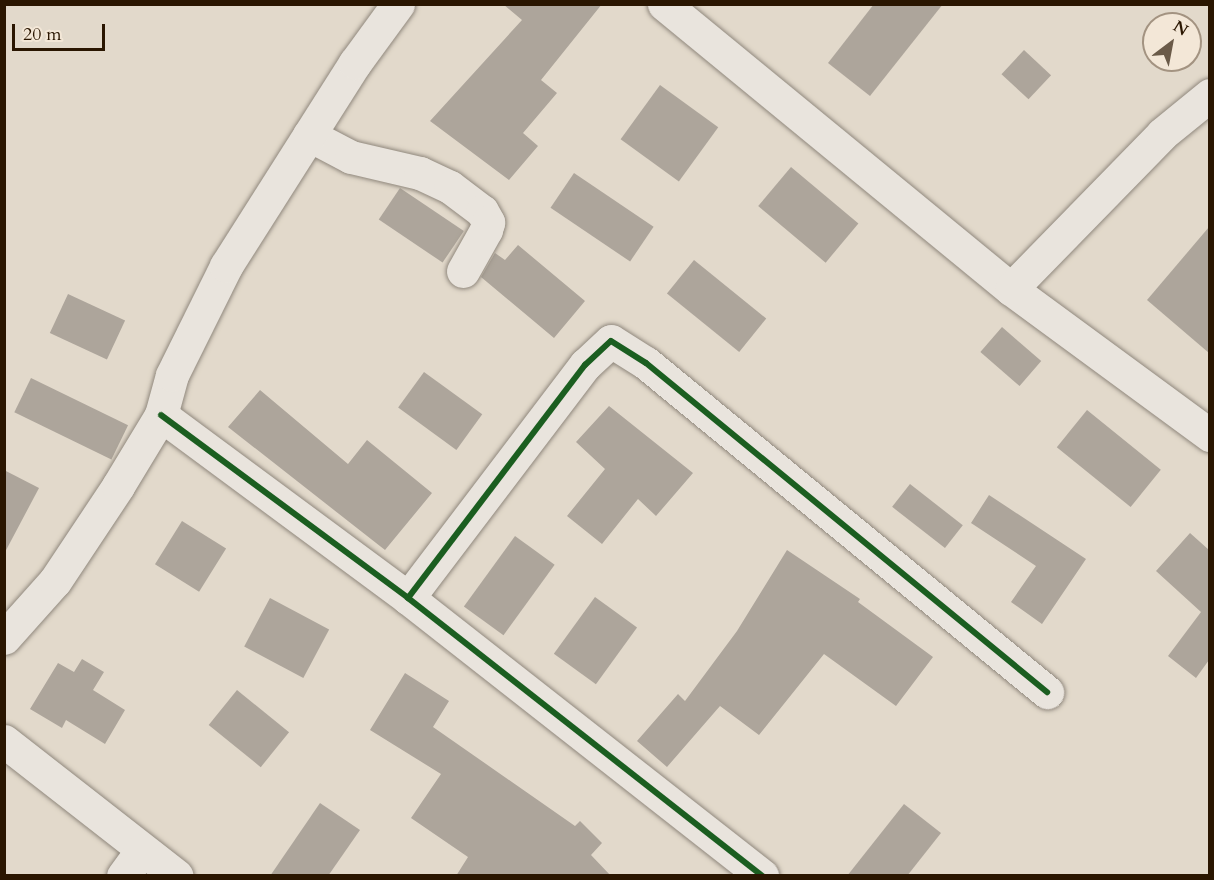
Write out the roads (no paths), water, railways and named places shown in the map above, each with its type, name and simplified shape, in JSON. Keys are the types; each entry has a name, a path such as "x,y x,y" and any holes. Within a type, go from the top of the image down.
{"street":[{"path":"4,638 62,572 161,416 172,375 226,266 309,135 398,4"},
{"path":"681,9 1011,289 1209,435"},
{"path":"1011,289 1162,134 1209,95"},
{"path":"309,135 351,157 420,173 450,187 482,211 488,222 486,230 463,271"},
{"path":"408,598 585,365 611,341 646,363 1047,692"},
{"path":"161,416 408,598 762,876"},
{"path":"4,741 132,863 177,876"}]}
